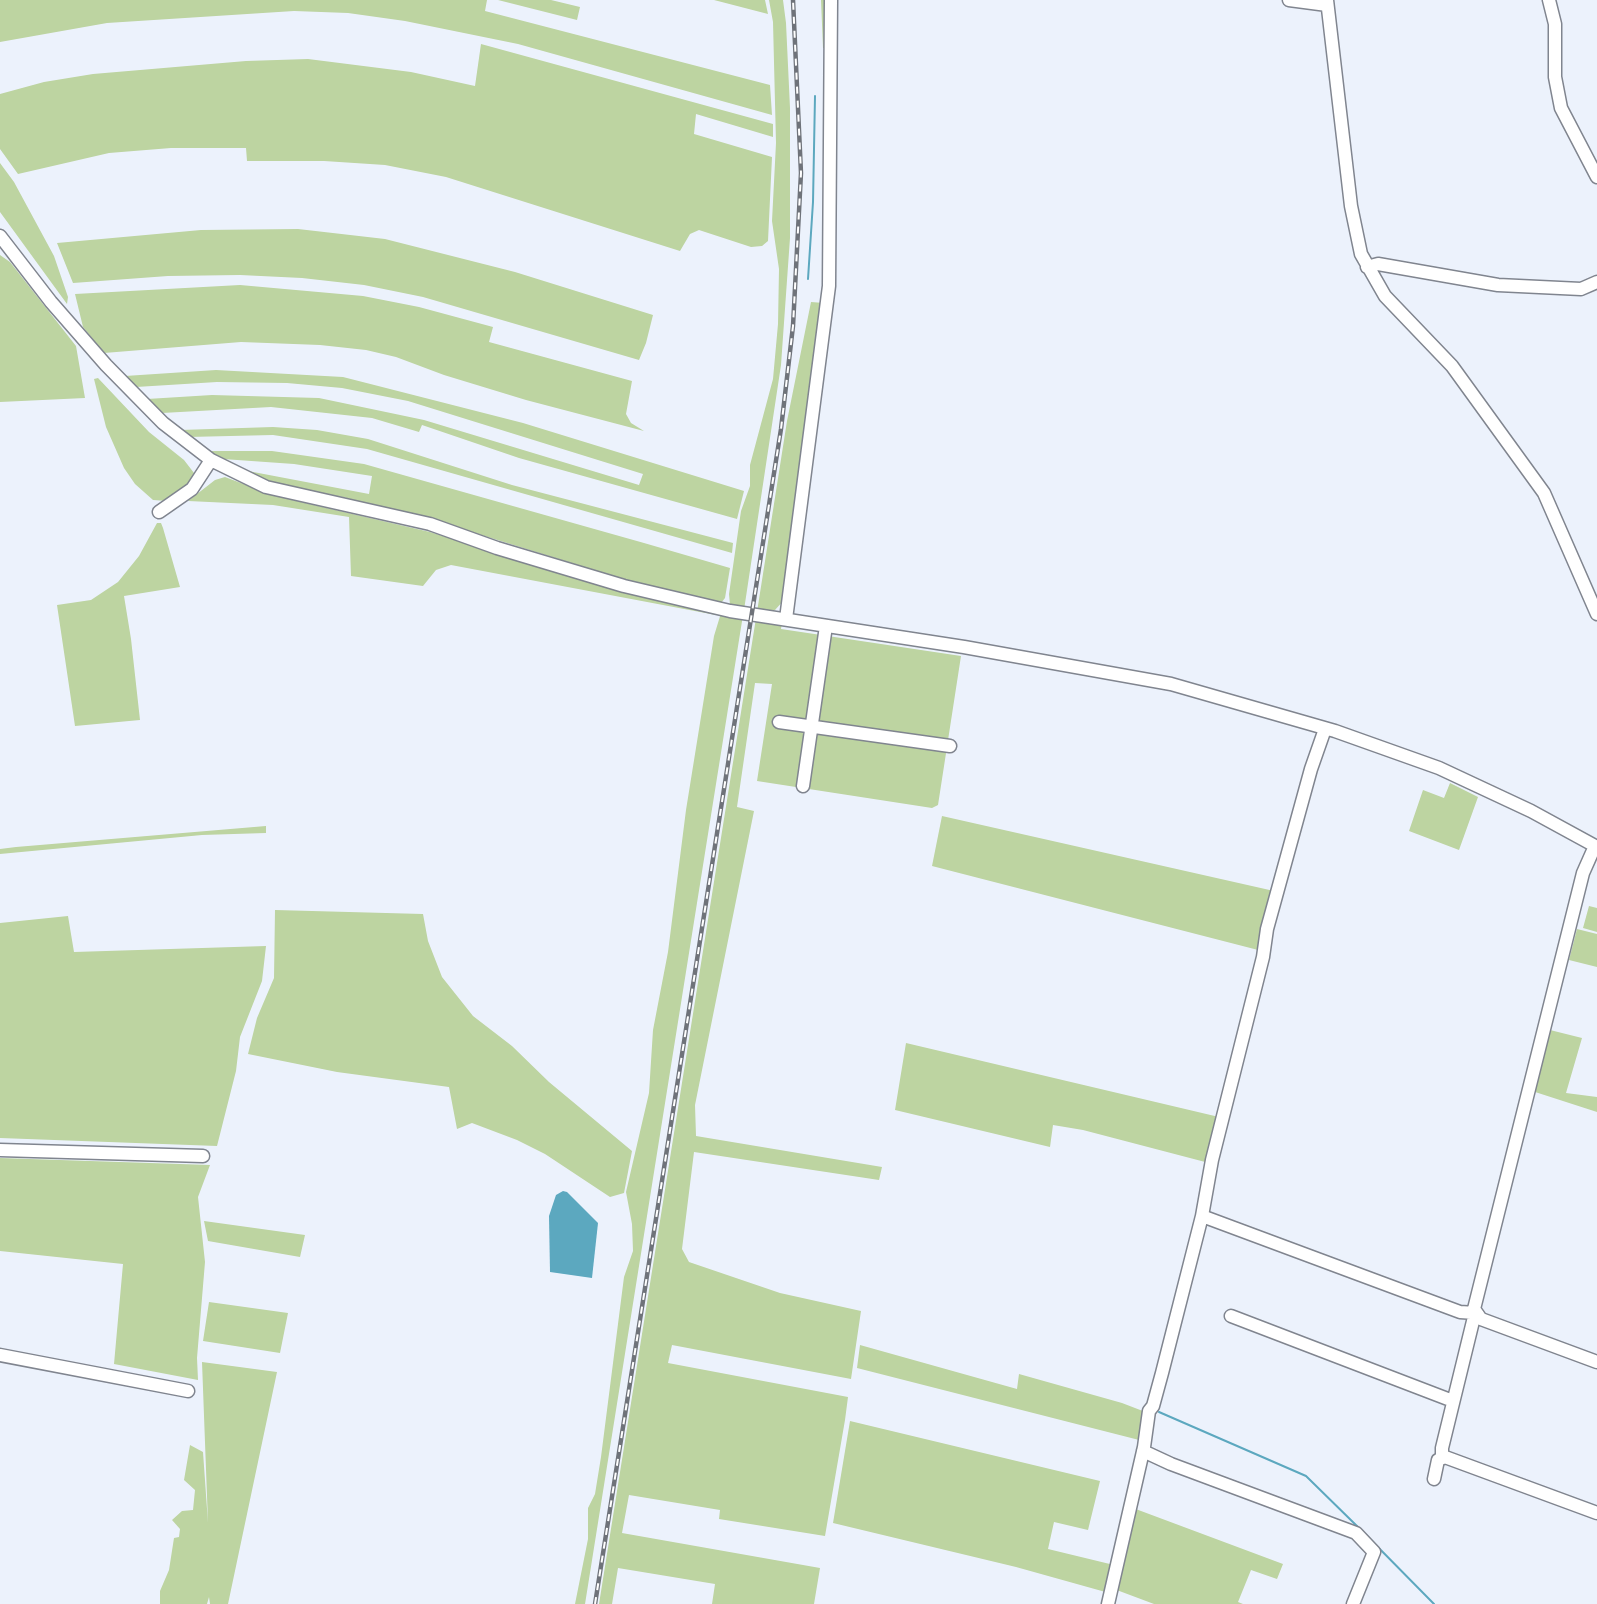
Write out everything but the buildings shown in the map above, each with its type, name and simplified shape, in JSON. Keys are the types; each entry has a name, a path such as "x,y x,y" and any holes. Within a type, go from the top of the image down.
{"street":[{"path":"786,618 829,286 831,0"},
{"path":"1288,0 1327,2 1356,236 1367,267 1390,302 1457,373 1540,487 1559,523 1597,614"},
{"path":"1549,0 1555,24 1558,98 1597,177"},
{"path":"0,236 51,302 106,365 163,423 211,460 266,487 430,524 497,548 624,586 730,611 786,618 1133,676 1325,729 1439,768 1521,807 1596,847 1583,873 1543,1027 1474,1305 1475,1314 1442,1448 1442,1457 1438,1460 1434,1479"},
{"path":"0,251 16,257"},
{"path":"1367,267 1378,264 1498,285 1581,289 1597,282"},
{"path":"159,512 192,489 211,460"},
{"path":"803,786 826,626"},
{"path":"779,722 950,746"},
{"path":"1108,1604 1143,1451 1149,1411 1162,1374 1202,1216 1212,1160 1263,957 1267,929 1311,769 1325,729"},
{"path":"0,1150 202,1156"},
{"path":"1202,1216 1460,1312 1475,1314 1486,1321 1597,1362"},
{"path":"1231,1316 1453,1401"},
{"path":"0,1355 188,1391"},
{"path":"1143,1451 1171,1464 1356,1533 1374,1552 1353,1604"},
{"path":"1442,1457 1597,1513"}],"green space":[{"path":"0,0 487,0 485,11 770,85 772,115 518,44 405,21 348,13 294,11 107,23 0,42"},
{"path":"498,0 551,0 580,7 577,20"},
{"path":"714,0 765,0 768,14"},
{"path":"769,0 783,0 786,23 790,108 790,238 781,365 744,610 730,605 729,594 741,511 750,486 750,465 773,379 778,324 779,269 772,221 776,143 773,22"},
{"path":"821,0 827,0 827,48 823,48"},
{"path":"481,44 773,124 773,137 696,114 694,134 772,157 768,241 762,246 751,247 699,230 690,234 680,251 446,177 385,165 324,161 247,161 246,148 171,148 109,153 18,174 0,149 0,94 44,82 93,74 246,61 308,59 411,72 475,86"},
{"path":"0,163 14,182 54,256 68,297 67,304 0,212"},
{"path":"298,229 385,239 515,272 653,315 646,343 639,360 423,297 364,285 302,278 240,275 168,276 73,283 57,243 201,230"},
{"path":"0,255 10,262 76,346 85,398 0,402"},
{"path":"240,285 363,296 419,307 493,327 489,342 632,381 626,414 631,423 644,431 526,400 444,375 396,357 366,350 320,345 241,342 104,353 83,327 75,294"},
{"path":"811,302 824,303 784,600 775,610 757,612 787,421"},
{"path":"216,370 343,377 523,423 744,491 737,519 519,458 422,425 419,432 372,418 271,407 162,413 147,399 212,395 319,398 424,420 639,485 643,474 408,401 342,388 287,383 217,382 136,387 125,376"},
{"path":"98,378 149,432 184,460 194,473 195,481 167,501 153,500 135,484 124,468 106,427 94,379"},
{"path":"273,427 317,430 368,439 512,485 733,543 732,553 367,449 273,435 188,437 180,430"},
{"path":"208,451 272,451 364,464 644,543 730,568 725,598 721,603 639,584 446,524 343,497 302,491 269,481 248,471 369,494 372,476 294,464 223,459"},
{"path":"225,477 275,496 430,532 487,550 717,612 716,615 451,565 436,570 423,586 351,576 349,517 273,505 188,501 215,480"},
{"path":"157,523 161,523 163,528 180,587 124,596 140,720 75,726 57,605 91,600 118,582 139,556"},
{"path":"721,613 743,615 585,1604 575,1604 588,1539 588,1508 595,1494 601,1457 624,1277 633,1251 632,1224 626,1192 649,1093 653,1030 668,952 686,810 714,636"},
{"path":"756,618 782,622 781,629 961,656 938,805 932,808 757,781 772,684 755,683 737,807 754,811 695,1105 696,1136 882,1167 879,1180 694,1152 682,1249 689,1262 780,1293 861,1311 851,1379 672,1345 668,1363 848,1397 845,1420 825,1536 719,1519 720,1510 629,1495 622,1533 820,1568 814,1604 712,1604 715,1584 618,1568 612,1604 599,1604"},
{"path":"1450,783 1478,797 1459,850 1409,831 1423,790 1444,798"},
{"path":"942,816 1274,891 1262,951 932,866"},
{"path":"266,826 266,833 202,835 0,854 0,849 16,847"},
{"path":"1589,906 1597,908 1597,932 1583,928"},
{"path":"275,910 423,914 428,941 442,977 473,1016 512,1046 549,1082 632,1151 624,1193 610,1197 545,1154 517,1140 472,1123 457,1129 449,1087 337,1072 248,1054 257,1018 274,978"},
{"path":"68,916 74,952 266,946 262,981 240,1037 236,1071 217,1146 0,1138 0,923"},
{"path":"1577,929 1597,934 1597,967 1569,960"},
{"path":"1550,1030 1582,1038 1566,1093 1597,1097 1597,1112 1532,1091"},
{"path":"906,1043 1219,1117 1209,1163 1083,1130 1053,1125 1050,1147 895,1110"},
{"path":"0,1158 210,1165 198,1197 205,1262 197,1358 198,1380 114,1364 123,1264 0,1251"},
{"path":"204,1221 305,1235 300,1257 208,1241"},
{"path":"209,1302 288,1313 280,1353 203,1341"},
{"path":"860,1345 1017,1389 1019,1374 1122,1403 1148,1413 1143,1441 857,1368"},
{"path":"202,1362 277,1372 228,1604 210,1604 209,1597 207,1604 160,1604 160,1591 169,1570 174,1538 179,1537 180,1529 172,1520 182,1511 193,1510 195,1490 184,1480 190,1445 203,1452 208,1523"},
{"path":"850,1421 1100,1481 1088,1530 1054,1522 1048,1549 1114,1565 1109,1593 1016,1567 833,1523"},
{"path":"1133,1508 1283,1564 1277,1579 1251,1570 1238,1602 1243,1604 1154,1604 1114,1589"}],"water":[{"path":"563,1191 567,1192 598,1223 592,1278 550,1272 549,1216 556,1195"}],"waterway":[{"path":"808,279 813,202 815,96"},
{"path":"1159,1412 1306,1476 1360,1529"},
{"path":"1366,1535 1434,1604"}],"railway":[{"path":"595,1604 781,429 793,326 801,173 793,0"}]}
